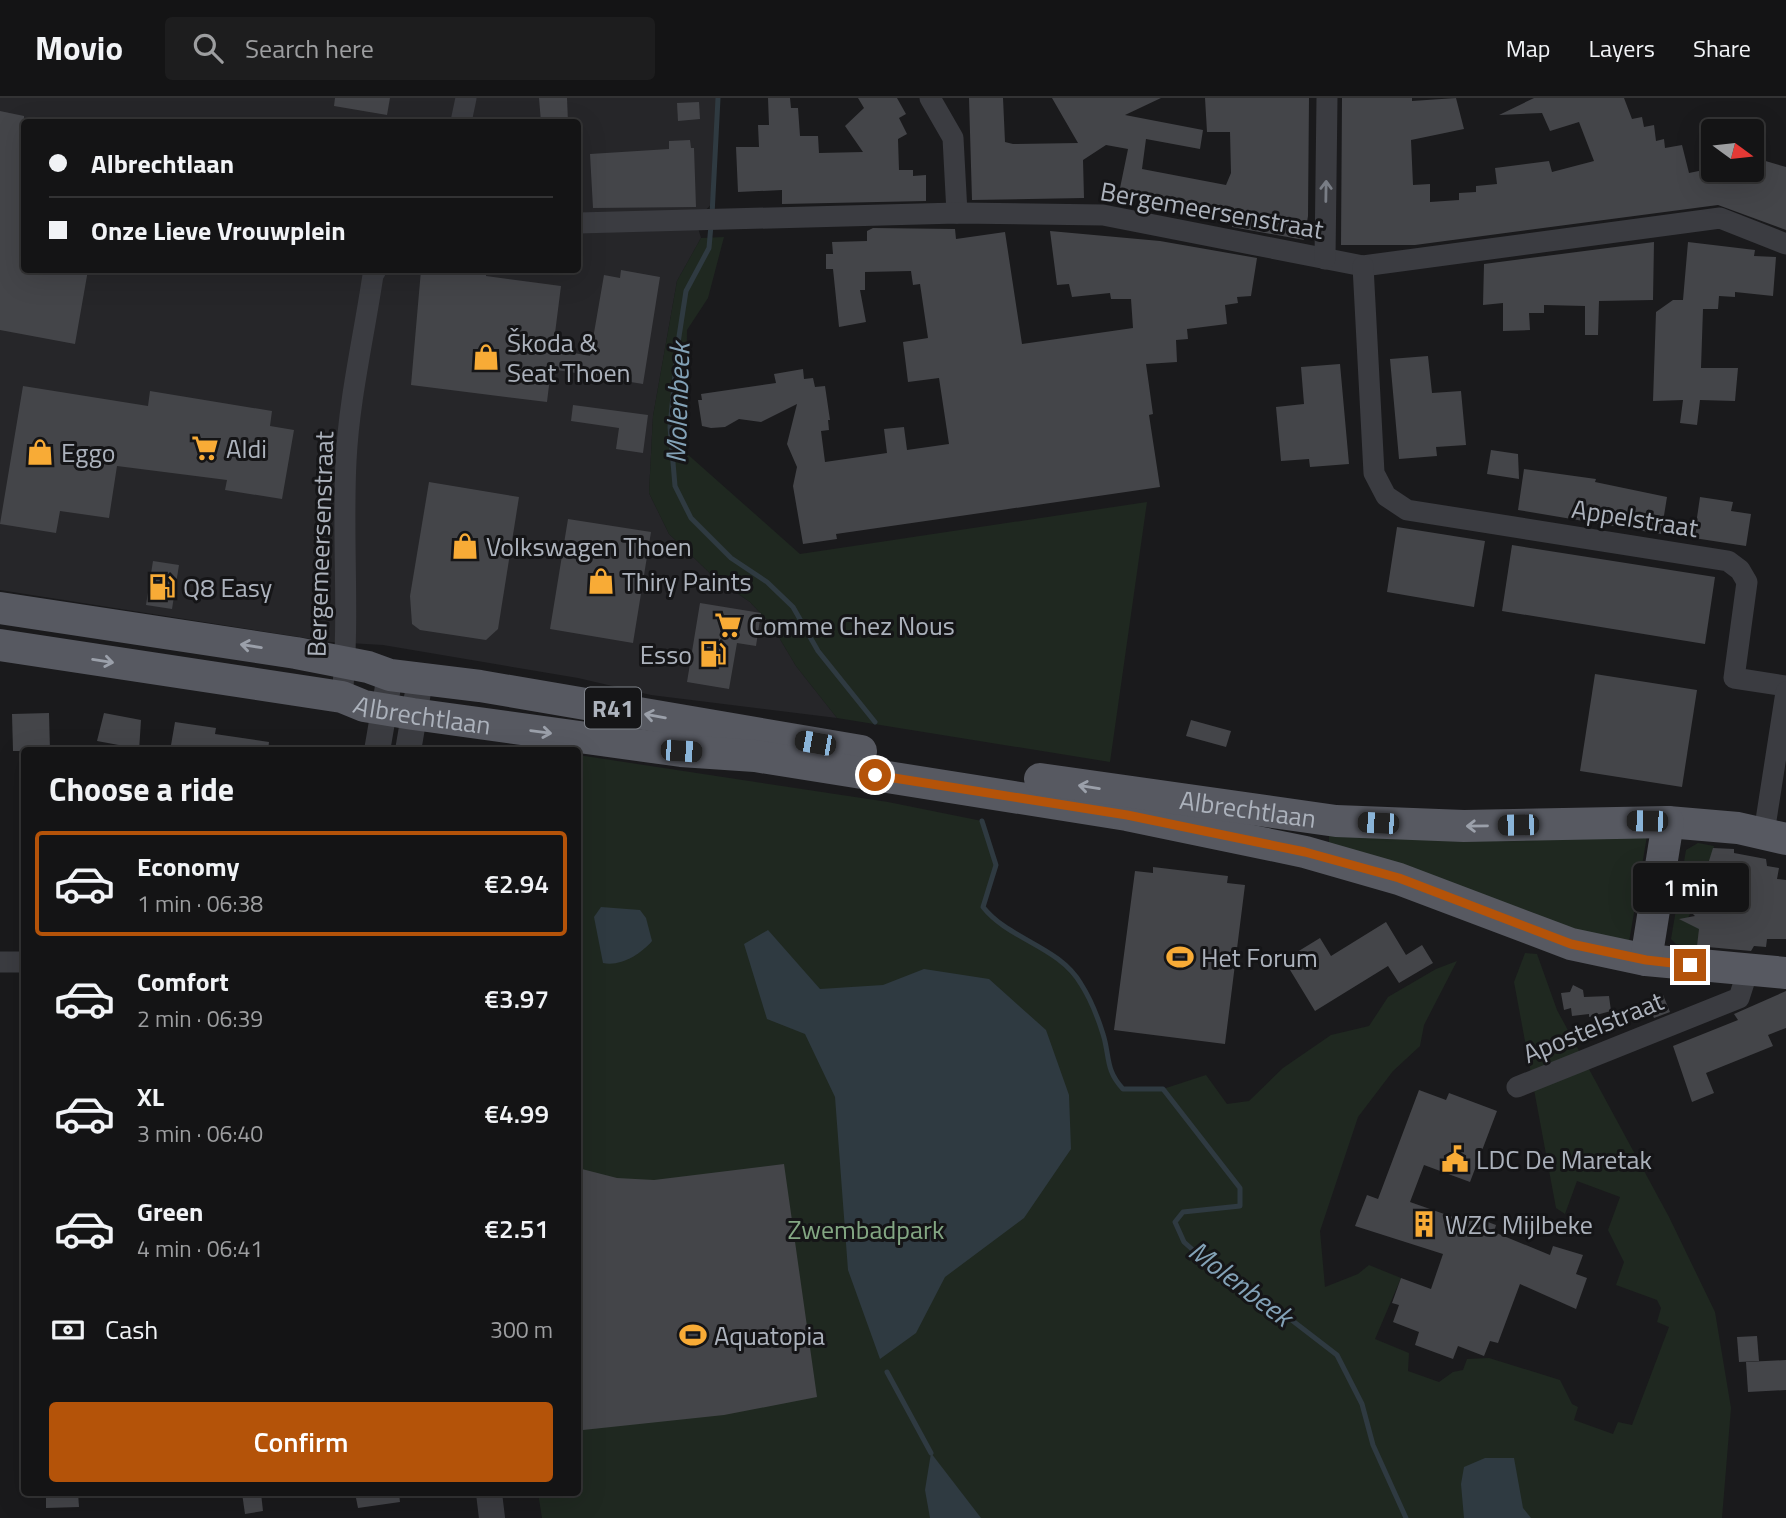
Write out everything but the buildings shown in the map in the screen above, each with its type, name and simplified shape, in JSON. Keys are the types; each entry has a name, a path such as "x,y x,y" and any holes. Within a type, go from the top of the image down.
{"main road":[{"name":"Albrechtlaan","path":"0,608 176,634 345,663 405,677 480,686 1068,784 1336,821 1464,826 1668,822"},
{"name":"Albrechtlaan","path":"0,645 342,697 364,706 399,712 681,751 755,756 1127,815 1305,852 1386,875 1541,934 1646,960"},
{"name":"R41","path":"1668,822 1775,836"},
{"path":"1646,960 1668,822"},
{"name":"R41","path":"1646,960 1786,973"}],"street":[{"path":"462,119 466,98"},
{"path":"930,98 953,138 957,214"},
{"path":"1325,259 1327,98"},
{"name":"Bergemeersenstraat","path":"581,223 957,214 1103,215 1363,266 1720,218 1786,244"},
{"name":"Appelstraat","path":"1363,266 1374,473 1386,496 1407,510 1728,561 1740,570 1747,582 1734,678 1786,686"},
{"name":"Bergemeersenstraat","path":"342,697 345,663 346,457 374,273"},
{"path":"379,747 399,712 405,677"},
{"path":"1775,836 1786,692"},
{"path":"399,712 407,747"},
{"path":"0,962 21,962"},
{"name":"Apostelstraat","path":"1517,1087 1739,998 1748,970"},
{"path":"488,1496 492,1518"}],"shaded area":[{"path":"0,98 718,98 714,201 696,221 701,238 677,281 653,416 649,493 669,534 715,578 750,602 771,624 796,666 837,718 651,695 578,678 383,645 331,642 0,590"},
{"path":"601,907 640,910 646,918 652,941 630,958 616,963 603,963 594,917"},
{"path":"768,930 820,989 883,985 924,969 989,979 1046,1030 1069,1095 1071,1149 1024,1218 945,1277 916,1333 880,1359 848,1270 835,1097 805,1034 767,1019 744,944"},
{"path":"931,1453 981,1518 930,1518 925,1490"},
{"path":"1485,1458 1514,1458 1523,1508 1531,1518 1464,1518 1461,1484 1464,1467"}],"green space":[{"path":"724,237 708,298 687,330 685,452 800,554 1147,502 1110,762 837,718 796,666 771,624 750,602 715,578 669,534 649,493 653,416 677,281 701,238"},
{"name":"Zwembadpark","path":"581,755 888,802 982,821 996,865 983,907 1006,928 1047,952 1072,971 1094,1008 1113,1076 1123,1089 1163,1089 1206,1075 1227,1104 1249,1101 1283,1068 1331,1035 1369,1026 1388,997 1436,969 1457,961 1424,1025 1420,1046 1393,1071 1358,1117 1320,1231 1325,1287 1358,1274 1369,1265 1401,1278 1375,1339 1409,1353 1408,1371 1439,1382 1453,1372 1463,1370 1467,1359 1489,1358 1560,1380 1572,1404 1578,1407 1574,1420 1613,1434 1618,1422 1632,1425 1669,1327 1657,1322 1661,1308 1657,1300 1616,1285 1624,1262 1608,1230 1620,1197 1577,1181 1565,1214 1556,1208 1514,982 1525,953 1537,954 1557,1010 1669,1217 1715,1312 1731,1408 1722,1518 542,1518 538,1496 581,1496"},
{"path":"1648,830 1629,942 1572,936 1534,913 1329,843 1329,836"},
{"path":"1698,843 1714,846 1711,868 1688,918 1702,926 1697,947 1676,944 1671,939 1686,850"}],"waterway":[{"name":"Molenbeek","path":"712,215 718,98"},
{"name":"Molenbeek","path":"711,225 709,248 686,291 678,343 670,427 675,486 691,518 731,558 767,582 793,607 818,651 875,722"},
{"name":"Molenbeek","path":"982,821 996,865 983,907 1006,928 1047,952 1072,971 1094,1008 1117,1082 1123,1089 1163,1089 1240,1188 1240,1206 1183,1212 1175,1222 1184,1242 1203,1259 1250,1288 1337,1355 1362,1404 1373,1445 1406,1518"},
{"path":"887,1372 931,1453"}],"place":[{"name":"Škoda & Seat Thoen","path":"486,357"},
{"name":"Aldi","path":"205,448"},
{"name":"Eggo","path":"40,452"},
{"name":"Volkswagen Thoen","path":"465,546"},
{"name":"Thiry Paints","path":"601,581"},
{"name":"Q8 Easy","path":"162,587"},
{"name":"Comme Chez Nous","path":"728,625"},
{"name":"Esso","path":"713,654"},
{"name":"Het Forum","path":"1180,957"},
{"name":"LDC De Maretak","path":"1455,1159"},
{"name":"WZC Mijlbeke","path":"1424,1224"},
{"name":"Aquatopia","path":"693,1335"}],"route":[{"path":"875,775 1127,815 1305,852 1399,878 1571,944 1646,960 1690,965"}]}
